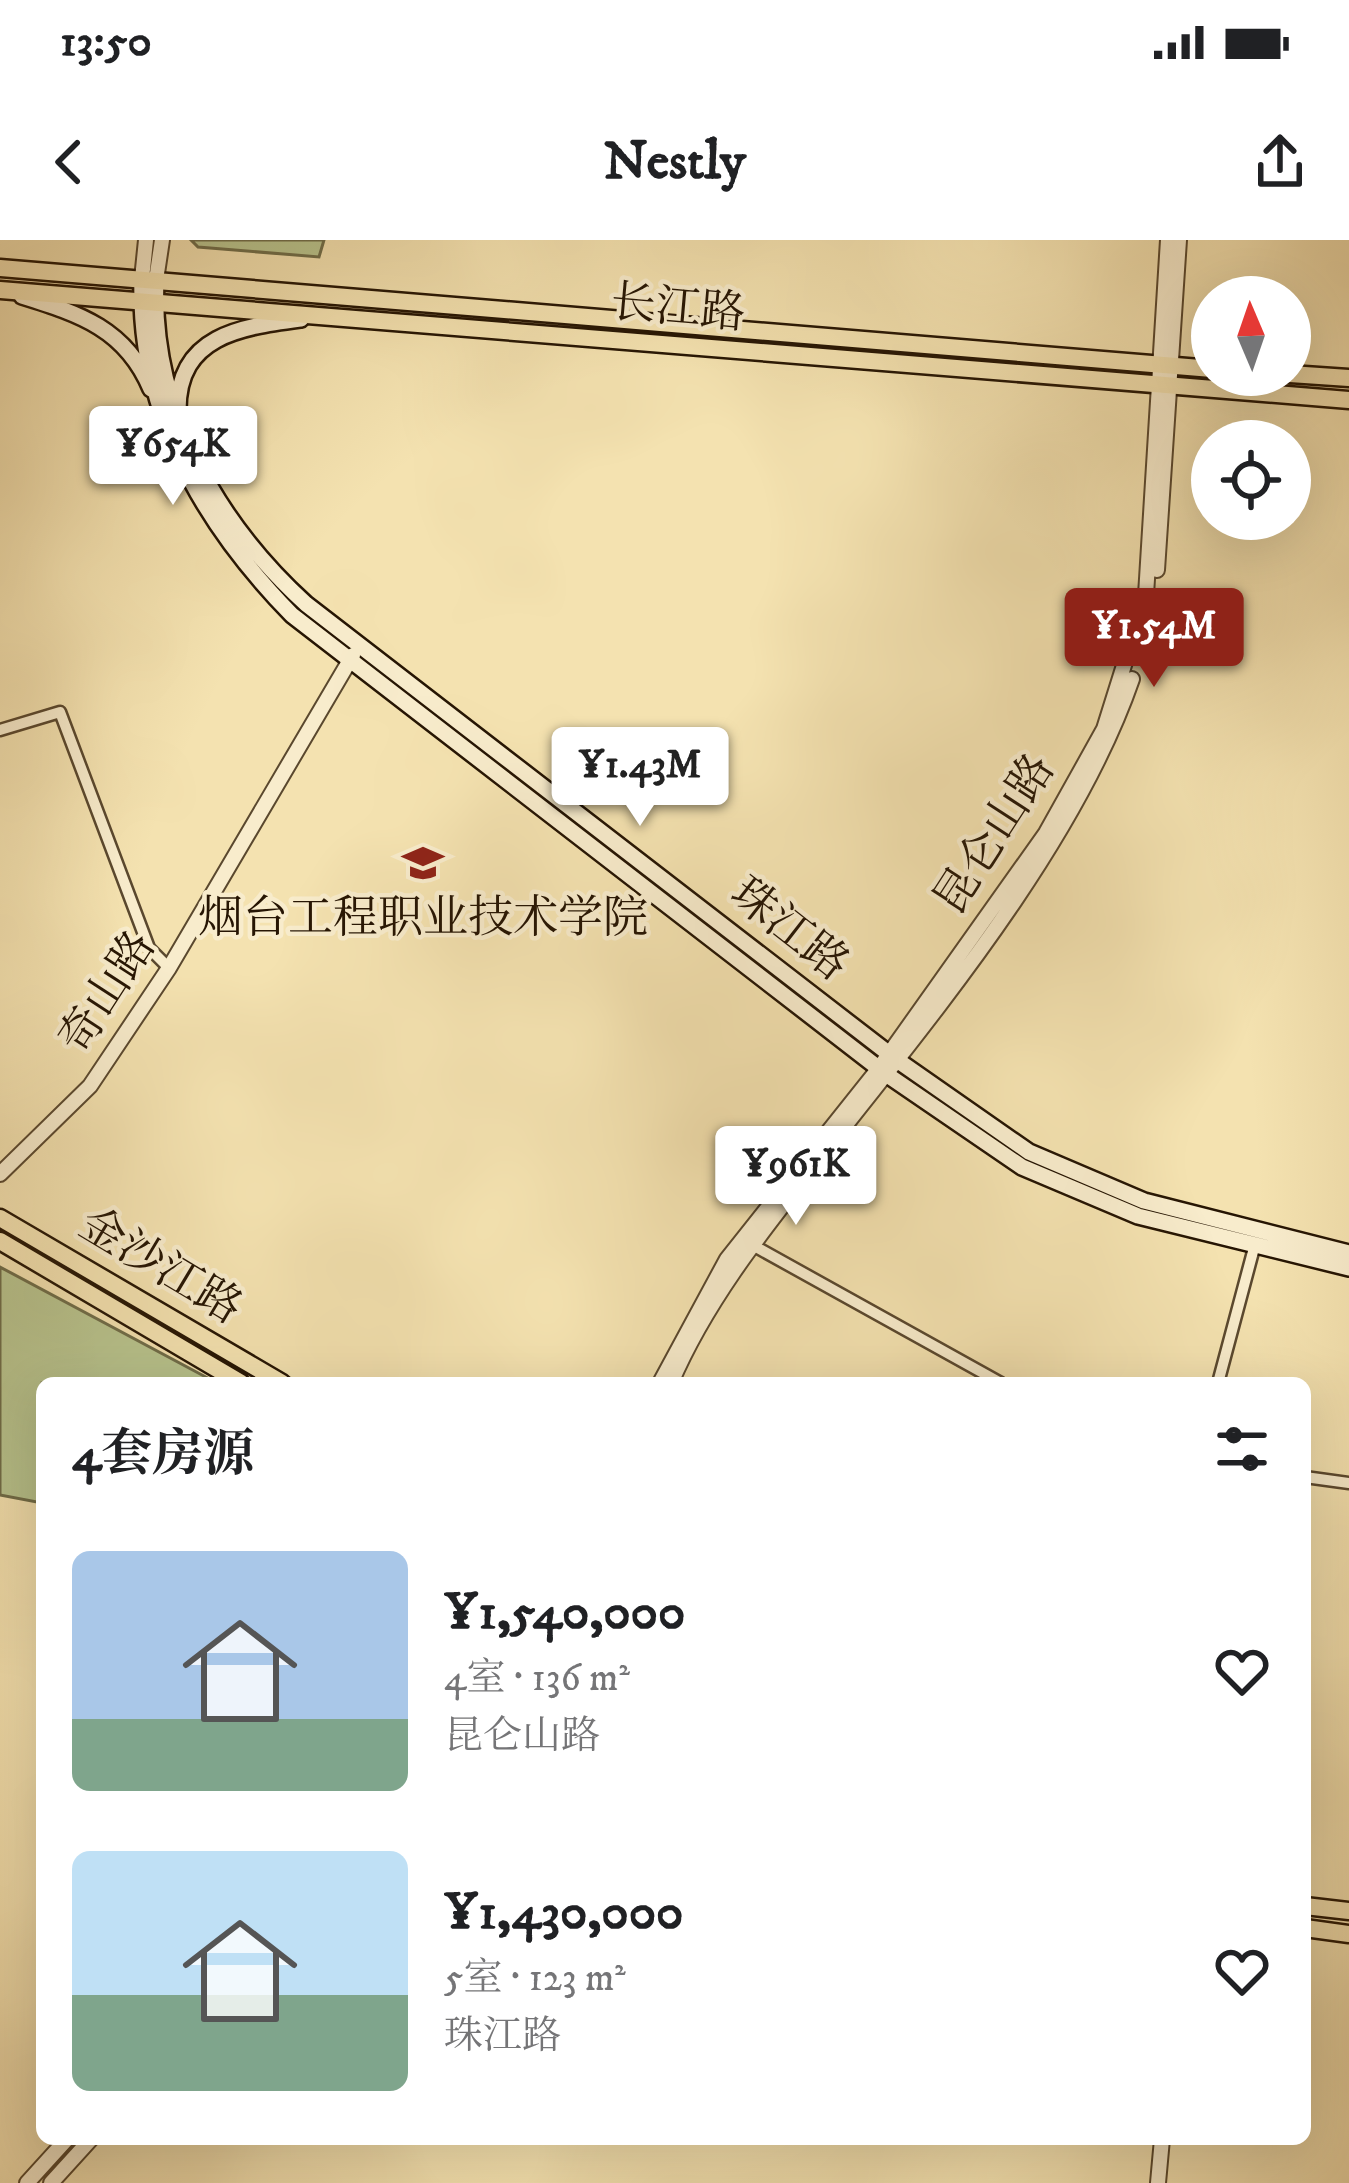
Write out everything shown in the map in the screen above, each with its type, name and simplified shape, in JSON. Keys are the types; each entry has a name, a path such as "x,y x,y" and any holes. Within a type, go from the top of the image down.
{"main road":[{"name":"长江路","path":"0,268 1191,368"},
{"name":"珠江路","path":"149,279 148,300 168,392 211,493 274,574 355,652 893,1057 1029,1152 1078,1178 1164,1207 1349,1253"},
{"name":"长江路","path":"4,291 1349,400"},
{"path":"4,291 71,310 107,329 133,355 176,460 220,535 292,615 355,652 882,1071 1022,1167 1073,1192 1254,1248 1349,1268"},
{"path":"148,300 160,412"},
{"path":"180,424 182,380 205,344 248,326 325,315"},
{"path":"1311,376 1349,379"},
{"name":"金沙江路","path":"0,1219 137,1294 272,1377"},
{"name":"金沙江路","path":"0,1241 232,1377"},
{"path":"1311,1907 1349,1911"},
{"path":"1311,1929 1349,1934"}],"street":[{"path":"146,240 149,279"},
{"path":"149,279 162,240"},
{"name":"昆仑山路","path":"1166,366 1168,240"},
{"name":"昆仑山路","path":"674,1377 736,1265 893,1057 1046,833 1104,729 1146,595 1179,240"},
{"name":"奇山路","path":"0,1174 90,1086 169,968 355,652"},
{"path":"0,730 60,712 149,948 169,968"},
{"name":"昆仑山路","path":"663,1377 743,1239 882,1071"},
{"path":"743,1239 762,1255 990,1377"},
{"path":"1220,1377 1254,1248"},
{"path":"1311,1478 1349,1483"},
{"path":"27,2183 62,2145"},
{"path":"51,2183 86,2145"},
{"path":"1158,2183 1161,2145"}],"green space":[{"path":"191,240 324,240 319,257 198,247"},
{"path":"0,1267 206,1377 36,1377 36,1502 0,1495"}],"place":[{"name":"烟台工程职业技术学院","path":"423,863"}]}
